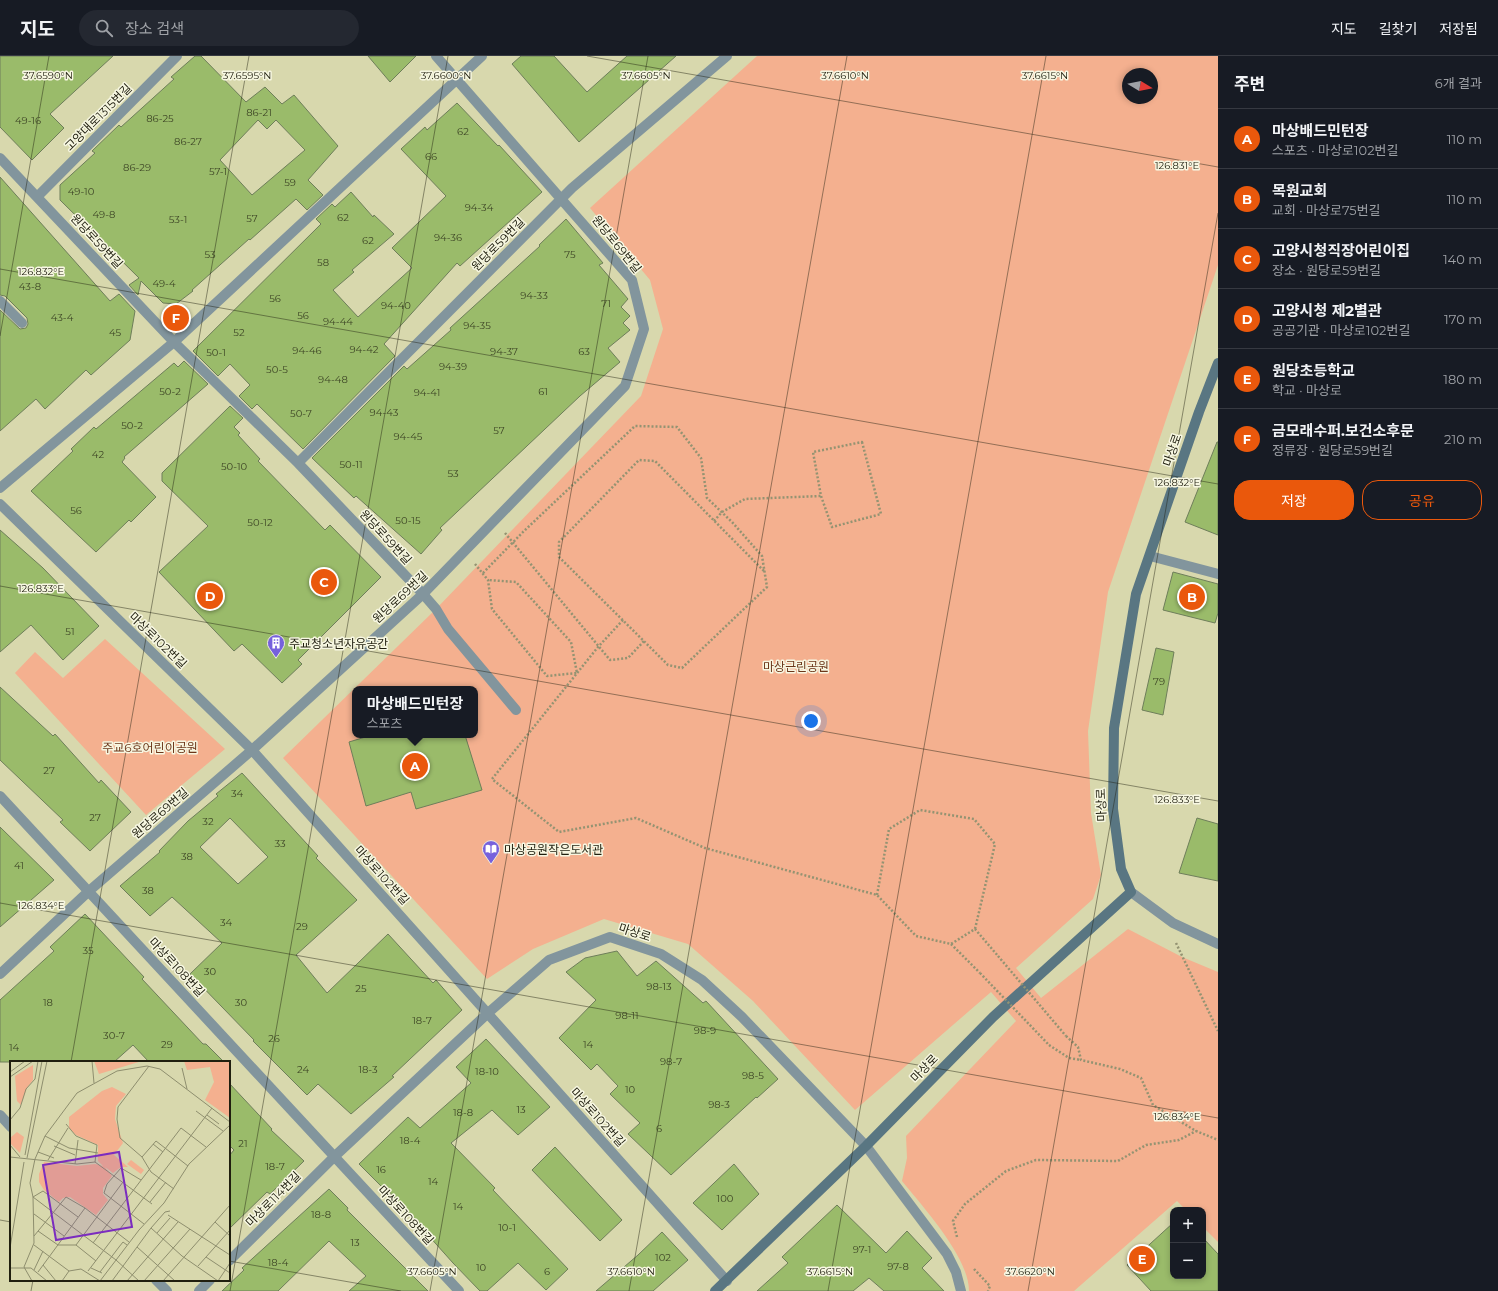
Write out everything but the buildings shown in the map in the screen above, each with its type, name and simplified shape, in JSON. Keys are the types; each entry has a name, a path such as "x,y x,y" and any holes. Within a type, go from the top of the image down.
{"street":[{"name":"고양대로1315번길","path":"38,196 177,56"},
{"name":"원당로69번길","path":"0,974 89,891 252,750 423,594 625,386 644,329 632,280 436,56"},
{"path":"0,488 174,342 482,56"},
{"name":"원당로59번길","path":"298,463 561,199 727,56"},
{"name":"원당로59번길","path":"0,158 38,196 174,342 298,463 423,594 436,609 448,629 516,710"},
{"path":"0,301 22,323"},
{"name":"마상로","path":"716,1291 866,1146 992,1017 1130,892 1121,869 1113,809 1114,728 1136,594 1199,412 1218,363"},
{"name":"마상로102번길","path":"0,504 252,750 727,1281"},
{"path":"1150,556 1218,574"},
{"name":"마상로108번길","path":"0,796 459,1291"},
{"path":"1130,892 1173,923 1218,944"},
{"name":"마상로","path":"488,1014 549,960 610,937 661,954 702,980 742,1017 866,1146 947,1254 956,1272 961,1291"},
{"path":"335,1156 488,1014"},
{"path":"0,1115 10,1125"},
{"name":"마상로114번길","path":"230,1260 335,1156"},
{"path":"157,1281 167,1291"},
{"path":"199,1291 209,1281"}],"path":[{"path":"483,573 513,542 635,426 676,427 701,458 707,498 722,512 762,556 767,587 682,668 668,664 559,557 559,542 639,460 655,461 764,571"},
{"path":"862,442 881,514 832,527 821,496 813,452 862,442"},
{"path":"714,521 722,512 745,499 821,496"},
{"path":"494,521 610,660 628,658 644,641"},
{"path":"488,580 516,582 571,642 577,673 547,676 492,609 488,580"},
{"path":"623,620 598,647 492,779 558,832 636,818 704,848 877,895 916,936 951,944 1049,1045 1069,1058 1120,1069 1141,1078 1153,1105 1196,1130 1218,1140"},
{"path":"877,895 889,829 920,810 974,819 995,844 975,929 951,944"},
{"path":"975,929 1066,1036 1078,1047 1081,1060"},
{"path":"1174,940 1218,1031"},
{"path":"958,1244 952,1221 965,1204 1006,1171 1036,1160 1118,1161 1146,1145 1179,1140 1196,1130"},
{"path":"971,1266 990,1286 988,1291"}],"green space":[{"name":"마상근린공원","path":"757,56 1218,56 1218,265 1108,592 1088,731 1091,813 1101,875 1093,899 1016,968 1041,998 1128,929 1182,957 1218,972 1218,1242 1206,1230 1206,1207 1183,1207 1177,1201 1074,1291 969,1291 967,1278 953,1248 932,1218 902,1181 907,1158 906,1136 1016,1021 991,992 855,1110 753,1001 688,944 604,919 533,949 487,979 283,758 352,691 352,738 478,738 478,686 357,686 436,609 641,396 663,329 650,280 590,208"},
{"name":"주교6호어린이공원","path":"105,639 225,749 146,815 15,673 35,652 63,678"}],"place":[{"name":"금모래수퍼.보건소후문","path":"176,318"},
{"name":"고양시청직장어린이집","path":"324,582"},
{"name":"고양시청 제2별관","path":"210,596"},
{"name":"목원교회","path":"1192,597"},
{"name":"주교청소년자유공간","path":"276,658"},
{"name":"마상배드민턴장","path":"415,766"},
{"name":"마상공원작은도서관","path":"491,864"},
{"name":"원당초등학교","path":"1142,1259"}]}
